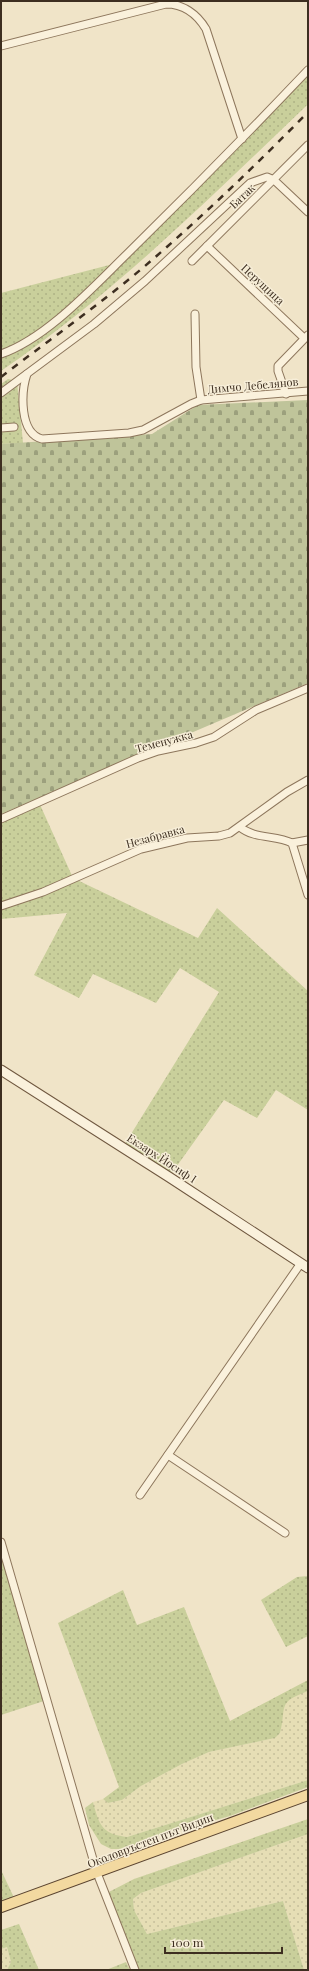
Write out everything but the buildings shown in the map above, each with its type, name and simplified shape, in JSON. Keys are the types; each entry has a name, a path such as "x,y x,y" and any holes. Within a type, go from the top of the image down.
{"main road":[{"name":"Екзарх Йосиф I","path":"1,1070 169,1177 304,1266"},
{"name":"Околовръстен път Видин","path":"1,1907 308,1795"}],"street":[{"path":"1,46 166,4 180,6 201,20 206,29 242,139"},
{"path":"1,354 30,339 81,299 242,139 308,70"},
{"name":"Батак","path":"192,262 308,145"},
{"path":"1,393 94,324 145,281 250,183 267,177 274,180 308,212"},
{"name":"Перущица","path":"207,246 306,336"},
{"path":"195,314 196,367 201,400"},
{"path":"286,394 278,371 278,366 306,336"},
{"name":"Димчо Дебелянов","path":"27,374 23,387 24,409 32,433 35,437 42,439 128,433 143,430 201,400 308,391"},
{"path":"1,428 14,427"},
{"name":"Теменужка","path":"1,819 138,758 158,751 196,743 214,737 256,710 308,688"},
{"name":"Незабравка","path":"1,906 43,892 141,849 187,838 219,836 230,833 287,792 308,780"},
{"path":"240,827 251,834 284,839 292,843 308,840"},
{"path":"292,843 308,894"},
{"path":"140,1495 304,1266"},
{"path":"168,1455 285,1533"},
{"path":"1,1542 97,1873 135,1970"}],"shaded area":[{"path":"308,1691 308,1780 127,1837 113,1835 104,1831 97,1820 93,1802 103,1799 108,1803 122,1800 141,1786 182,1764 209,1752 275,1738 280,1733 282,1711 285,1703 291,1697"},
{"path":"308,1834 308,1970 304,1970 283,1901 147,1934 134,1910 133,1899 141,1893"},
{"path":"7,1947 11,1962 7,1970 1,1970 1,1949"}],"green space":[{"path":"308,70 308,104 303,109 195,212 120,279 42,342 1,371 1,293 117,263"},
{"path":"8,379 17,381 23,443 1,444 1,384"},
{"path":"308,400 308,683 1,814 1,444 152,434 198,405"},
{"path":"37,798 73,878 198,938 217,908 308,991 308,1110 276,1090 257,1118 224,1100 169,1177 123,1147 219,992 180,968 156,1003 93,974 79,998 34,975 67,913 1,919 1,814"},
{"path":"1,1542 47,1700 1,1715"},
{"path":"308,1576 308,1636 286,1647 261,1600 297,1577"},
{"path":"123,1590 137,1625 184,1607 230,1721 308,1680 308,1691 287,1702 283,1711 280,1733 275,1738 209,1752 182,1764 141,1786 122,1800 108,1803 103,1799 119,1787 58,1623"},
{"path":"308,1780 308,1787 230,1816 153,1838 124,1849 111,1849 101,1844 89,1825 85,1808 93,1802 97,1817 103,1827 112,1834 127,1837"},
{"path":"308,1819 308,1834 141,1893 133,1899 134,1910 147,1934 283,1901 304,1970 135,1970 105,1894 134,1879"},
{"path":"1,1870 16,1902 1,1907"},
{"path":"19,1924 39,1970 7,1970 11,1962 7,1947 1,1949 1,1930"},
{"path":"126,1962 130,1970 106,1970"}],"railway":[{"path":"1,377 92,309 145,266 269,152 308,112"}]}
